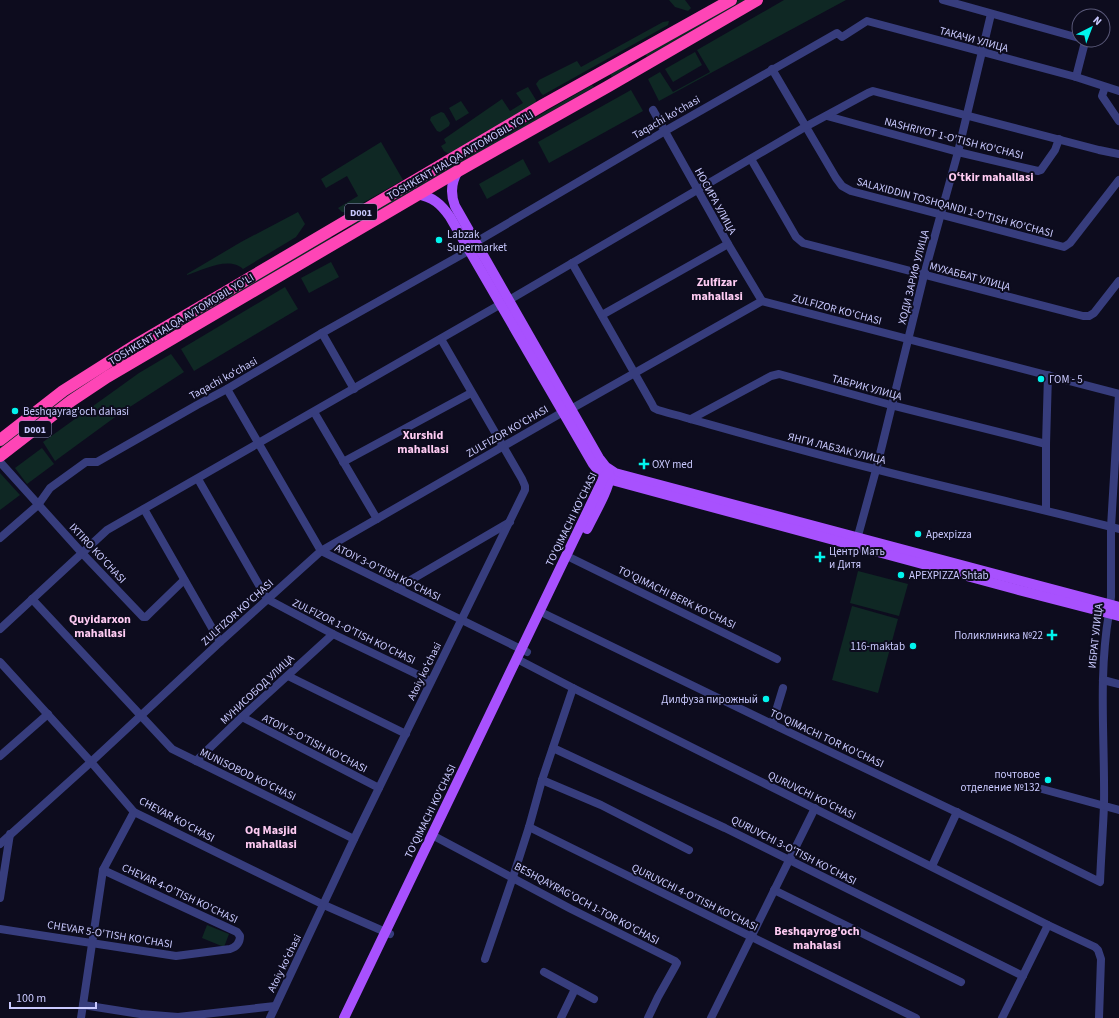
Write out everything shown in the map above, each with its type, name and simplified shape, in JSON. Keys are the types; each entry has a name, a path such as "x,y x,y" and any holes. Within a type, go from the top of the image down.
{"highway":[{"name":"TOSHKENT HALQA AVTOMOBIL YO'LI","path":"0,440 63,391 108,362 339,224 543,105 731,0"},
{"name":"TOSHKENT HALQA AVTOMOBIL YO'LI","path":"0,456 72,401 107,377 417,194 607,87 757,0"},
{"path":"636,53 643,66"},
{"path":"600,74 607,87"},
{"path":"339,224 346,236"}],"main road":[{"path":"458,171 452,181 451,190 458,220 567,411 602,462 608,476 1112,608 1119,616"},
{"path":"417,194 437,201 446,211 458,220"},
{"name":"TO'QIMACHI KO'CHASI","path":"344,1018 357,995 608,476"},
{"name":"TO'QIMACHI KO'CHASI","path":"522,655 545,614 570,557"},
{"name":"TO'QIMACHI KO'CHASI","path":"349,1018 357,995"}],"street":[{"path":"948,1 1071,36"},
{"name":"ХОДИ ЗАРИФ УЛИЦА","path":"856,541 876,470 924,275 958,152 991,14"},
{"name":"ТАКАЧИ УЛИЦА","path":"867,21 1076,77 1119,91"},
{"name":"Taqachi koʻchasi","path":"0,538 38,505 50,488 86,462 97,462 227,389 473,246 772,69 837,32 842,36 867,21"},
{"path":"1076,77 1083,48"},
{"name":"SALAXIDDIN TOSHQANDI 1-O'TISH KO'CHASI","path":"772,69 842,186 851,191 1064,247 1070,243 1119,180"},
{"path":"1104,87 1102,96 1119,121"},
{"path":"0,629 107,530 698,191 806,127 868,93 873,91 1119,154"},
{"name":"НОСИРА УЛИЦА","path":"653,110 728,244 762,301"},
{"name":"NASHRIYOT 1-O'TISH KO'CHASI","path":"827,116 958,152 1038,171 1041,170 1055,150 1059,139"},
{"name":"МУХАББАТ УЛИЦА","path":"751,159 796,237 803,243 1086,317 1094,313 1119,281"},
{"path":"602,315 728,244"},
{"name":"ЯНГИ ЛАБЗАК УЛИЦА","path":"572,263 654,408 755,438 876,470 1046,510 1115,528"},
{"name":"ZULFIZOR KO'CHASI","path":"0,844 92,762 220,642 321,551 634,372 762,301 1119,394"},
{"path":"322,333 354,389"},
{"name":"Atoiy koʻchasi","path":"270,1018 354,839 510,522 525,486 441,339"},
{"name":"ТАБРИК УЛИЦА","path":"691,419 771,376 779,374 891,405 1046,444"},
{"path":"1046,510 1048,375"},
{"name":"ATOIY 3-O'TISH KO'CHASI","path":"227,389 321,551 461,620 522,655"},
{"path":"343,462 471,393"},
{"name":"ИБРАТ УЛИЦА","path":"1100,882 1104,806 1102,680 1104,643 1112,608 1111,597 1115,528 1119,394"},
{"path":"314,412 377,519"},
{"name":"IXTIRO KO'CHASI","path":"0,462 82,553 143,617 146,617 184,580"},
{"path":"198,479 267,599"},
{"path":"144,509 220,642"},
{"path":"397,588 510,522"},
{"name":"TO'QIMACHI BERK KO'CHASI","path":"570,557 777,659"},
{"name":"MUNISOBOD KO'CHASI","path":"32,599 142,715 169,746 196,761 354,839"},
{"name":"ZULFIZOR 1-O'TISH KO'CHASI","path":"267,599 333,634 431,681"},
{"name":"TO'QIMACHI TOR KO'CHASI","path":"545,614 1100,882"},
{"name":"МУНИСОБОД УЛИЦА","path":"196,761 333,634"},
{"name":"QURUVCHI KO'CHASI","path":"522,655 573,688 1091,945 1098,950 1101,959 1100,1018"},
{"name":"CHEVAR KO'CHASI","path":"0,662 92,762 134,812 324,905 387,933"},
{"path":"288,676 406,734"},
{"path":"1102,680 1119,684"},
{"path":"485,959 513,877 542,780 573,688"},
{"path":"772,724 783,688"},
{"path":"0,756 48,714"},
{"name":"ATOIY 5-O'TISH KO'CHASI","path":"242,717 379,788"},
{"name":"QURUVCHI 3-O'TISH KO'CHASI","path":"553,748 725,828 1023,976"},
{"path":"542,780 601,805 689,850"},
{"path":"1042,789 1119,810"},
{"path":"711,1018 815,808"},
{"path":"81,1018 103,870 134,812"},
{"path":"932,866 957,812"},
{"name":"QURUVCHI 4-O'TISH KO'CHASI","path":"529,827 916,1018"},
{"path":"0,898 10,834"},
{"name":"BESHQAYRAG'OCH 1-TOR KO'CHASI","path":"434,836 571,909 677,963 648,1018"},
{"name":"CHEVAR 4-O'TISH KO'CHASI","path":"103,870 237,932 240,936 238,942"},
{"path":"774,890 961,982"},
{"path":"1002,1018 1048,925"},
{"name":"CHEVAR 5-O'TISH KO'CHASI","path":"0,928 176,956 230,949 238,942"},
{"path":"544,972 594,999"},
{"path":"561,1018 575,990"},
{"path":"82,1005 140,1014 178,1017 275,1006"}],"green space":[{"path":"669,0 685,0 691,8 688,11 675,7"},
{"path":"739,0 745,0 647,57 645,54"},
{"path":"784,0 846,0 659,101 648,79 660,72 673,92 710,72 697,50"},
{"path":"669,21 668,25 543,95 536,84 539,80 577,61 581,67 663,22"},
{"path":"695,52 702,65 673,82 665,69"},
{"path":"627,64 629,67 612,77 610,74"},
{"path":"592,85 594,87 351,227 350,224"},
{"path":"528,87 536,100 535,106 449,154 444,151 441,146 446,143 444,139 502,99 510,111 523,103 516,93"},
{"path":"631,90 643,111 549,163 538,142"},
{"path":"461,101 469,113 456,121 449,108"},
{"path":"441,112 444,113 450,123 449,126 440,132 437,131 430,120 431,117"},
{"path":"381,142 403,180 347,212 342,212 338,208 358,196 347,176 326,188 321,179"},
{"path":"523,159 531,174 487,199 479,184"},
{"path":"298,212 305,224 296,237 243,269 237,265 223,264 208,267 187,275 241,242"},
{"path":"330,236 332,238 146,348 0,450 0,445 72,392 111,366"},
{"path":"331,262 339,277 309,293 301,278"},
{"path":"285,287 298,309 194,371 181,349"},
{"path":"171,354 184,372 122,412 55,461 43,442 139,373"},
{"path":"42,448 54,464 27,484 15,468"},
{"path":"0,473 20,495 0,510"},
{"path":"858,571 908,584 899,616 850,603"},
{"path":"852,606 898,619 878,693 832,680"},
{"path":"207,925 229,934 224,947 202,938"}],"place":[{"name":"Labzak Supermarket","path":"439,240"},
{"name":"ГОМ - 5","path":"1041,379"},
{"name":"Beshqayrag'och dahasi","path":"15,411"},
{"name":"OXY med","path":"644,464"},
{"name":"Apexpizza","path":"918,534"},
{"name":"Центр Мать и Дитя","path":"820,557"},
{"name":"APEXPIZZA Shtab","path":"901,575"},
{"name":"Поликлиника №22","path":"1052,635"},
{"name":"116-maktab","path":"913,646"},
{"name":"Дилфуза пирожный","path":"766,699"},
{"name":"почтовое отделение №132","path":"1048,780"}],"district":[{"name":"Oʻtkir mahallasi","path":"991,177"},
{"name":"Zulfizar mahallasi","path":"717,289"},
{"name":"Xurshid mahallasi","path":"423,442"},
{"name":"Quyidarxon mahallasi","path":"100,626"},
{"name":"Oq Masjid mahallasi","path":"271,837"},
{"name":"Beshqayrog'och mahalasi","path":"817,938"}]}
